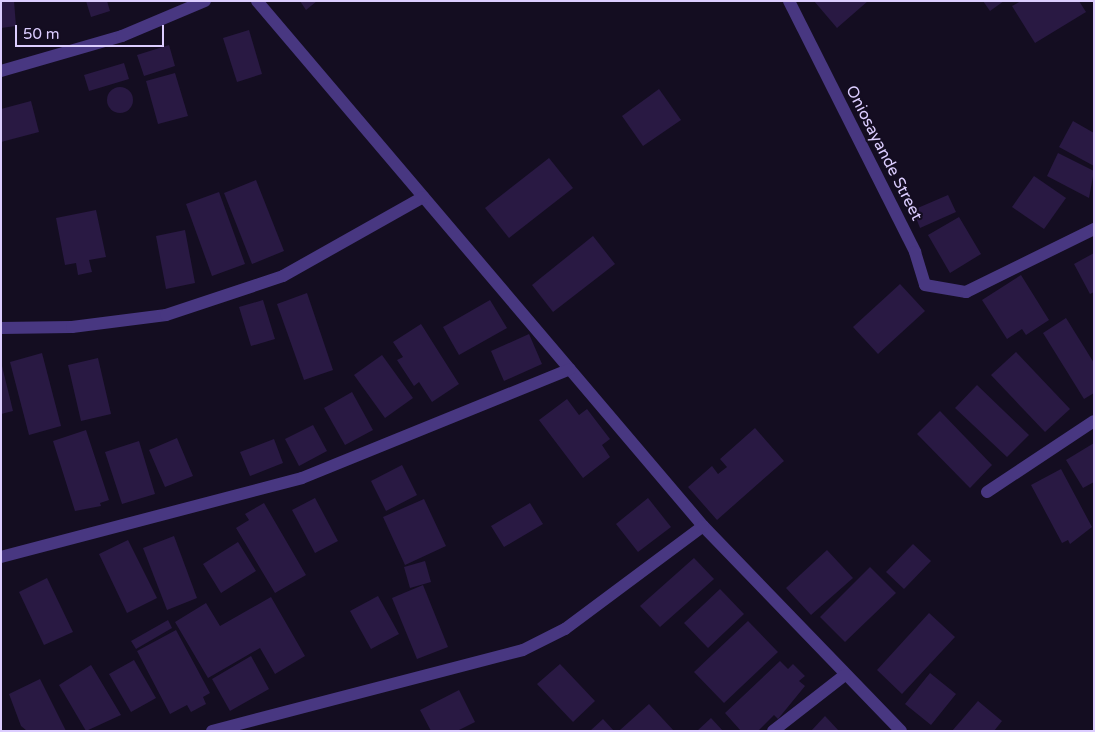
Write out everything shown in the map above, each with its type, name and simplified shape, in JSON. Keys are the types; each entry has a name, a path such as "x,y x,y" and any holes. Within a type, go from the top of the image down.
{"street":[{"path":"1,71 122,36 205,1"},
{"path":"258,1 703,526 901,731"},
{"name":"Oniosayande Street","path":"789,1 915,252 926,285 966,292 1094,229"},
{"path":"1,328 72,327 166,315 283,276 424,197"},
{"path":"1,557 302,478 570,369"},
{"path":"987,492 1094,421"},
{"path":"212,731 523,650 566,629 703,526"},
{"path":"773,731 845,675"}],"building":[{"path":"1,1 14,1 16,26 1,28"},
{"path":"86,1 107,1 110,11 91,17"},
{"path":"300,1 317,1 306,10"},
{"path":"814,1 868,1 837,28"},
{"path":"983,1 1004,1 990,11"},
{"path":"1021,1 1079,1 1086,12 1035,43 1012,6"},
{"path":"249,30 262,74 237,82 223,38"},
{"path":"169,45 175,66 144,76 137,55"},
{"path":"124,63 129,79 89,91 84,75"},
{"path":"175,73 188,116 158,124 146,81"},
{"path":"120,87 129,91 133,100 129,109 120,113 111,109 107,100 111,91"},
{"path":"659,89 681,120 643,146 622,116"},
{"path":"31,101 39,132 1,142 1,109"},
{"path":"1073,121 1094,133 1094,166 1059,147"},
{"path":"1058,153 1094,171 1089,198 1047,176"},
{"path":"549,158 573,188 509,238 485,208"},
{"path":"1034,176 1066,198 1044,229 1012,207"},
{"path":"256,180 284,251 252,264 224,193"},
{"path":"219,192 245,264 212,276 186,204"},
{"path":"948,195 956,212 920,228 913,210"},
{"path":"96,210 106,257 89,260 92,272 78,275 76,263 65,265 56,218"},
{"path":"959,217 981,254 950,273 928,235"},
{"path":"185,230 195,283 166,289 156,236"},
{"path":"593,236 615,264 553,312 532,285"},
{"path":"1094,253 1094,292 1090,294 1074,264"},
{"path":"1021,275 1049,320 1026,335 1022,329 1007,339 982,300"},
{"path":"900,284 925,311 878,354 853,327"},
{"path":"307,293 333,370 304,380 277,304"},
{"path":"263,300 275,339 251,346 239,307"},
{"path":"490,300 507,328 459,355 443,327"},
{"path":"1066,318 1094,363 1094,393 1084,399 1043,333"},
{"path":"421,324 459,384 432,402 419,382 414,386 397,360 403,357 393,342"},
{"path":"529,334 542,364 504,381 491,351"},
{"path":"1016,352 1070,409 1045,432 991,375"},
{"path":"42,353 61,426 29,435 10,362"},
{"path":"382,355 413,398 385,418 354,375"},
{"path":"98,358 111,414 81,421 68,365"},
{"path":"1,362 13,411 1,414"},
{"path":"977,385 1029,435 1007,457 955,408"},
{"path":"352,392 373,430 345,445 324,408"},
{"path":"567,399 579,415 587,409 610,439 602,445 610,457 583,478 539,420"},
{"path":"940,411 992,465 970,488 917,434"},
{"path":"313,425 327,451 299,466 285,439"},
{"path":"755,428 784,461 717,520 688,487 712,466 718,474 727,467 720,459"},
{"path":"86,430 109,500 100,503 101,506 75,511 53,441"},
{"path":"177,438 193,476 165,487 149,450"},
{"path":"274,439 283,463 250,476 240,452"},
{"path":"139,441 155,494 122,504 105,452"},
{"path":"1094,443 1094,482 1083,488 1066,460"},
{"path":"402,465 417,495 386,511 371,481"},
{"path":"1061,469 1092,527 1070,544 1068,540 1062,543 1031,485"},
{"path":"315,498 338,541 315,553 292,510"},
{"path":"648,498 671,527 638,552 616,524"},
{"path":"424,499 446,546 405,565 383,517"},
{"path":"264,503 306,575 275,593 236,528 249,520 245,514"},
{"path":"530,503 543,524 504,547 491,526"},
{"path":"174,536 197,598 167,610 143,548"},
{"path":"128,540 157,598 127,613 99,554"},
{"path":"238,542 256,571 221,593 203,564"},
{"path":"913,544 931,561 904,589 886,572"},
{"path":"827,550 853,578 811,615 786,588"},
{"path":"694,558 714,579 660,627 640,606"},
{"path":"425,561 431,582 410,588 404,567"},
{"path":"870,567 896,593 845,642 820,617"},
{"path":"47,578 73,632 44,645 19,592"},
{"path":"423,585 448,647 417,659 392,598"},
{"path":"720,589 744,614 708,648 684,623"},
{"path":"378,596 399,634 371,649 350,611"},
{"path":"271,597 305,656 275,674 260,648 208,678 175,622 206,603 220,626"},
{"path":"929,613 955,637 902,694 877,670"},
{"path":"168,620 172,628 136,649 131,641"},
{"path":"748,621 778,652 724,703 694,672"},
{"path":"176,630 210,693 203,697 206,704 191,712 187,705 170,714 137,651"},
{"path":"251,656 269,689 230,711 212,679"},
{"path":"134,660 156,698 131,712 109,674"},
{"path":"780,661 788,669 793,664 805,676 799,681 805,686 778,719 774,715 758,731 741,731 725,713"},
{"path":"560,664 595,701 573,722 537,684"},
{"path":"91,665 121,715 86,731 59,685"},
{"path":"930,673 956,694 931,725 905,704"},
{"path":"40,679 66,731 27,731 21,726 9,694"},
{"path":"459,690 475,722 457,731 431,731 420,710"},
{"path":"978,701 1002,721 994,731 952,731"},
{"path":"649,704 674,731 620,730"},
{"path":"825,716 839,731 811,731"},
{"path":"711,718 723,731 697,731"},
{"path":"603,719 614,731 590,731"}]}
